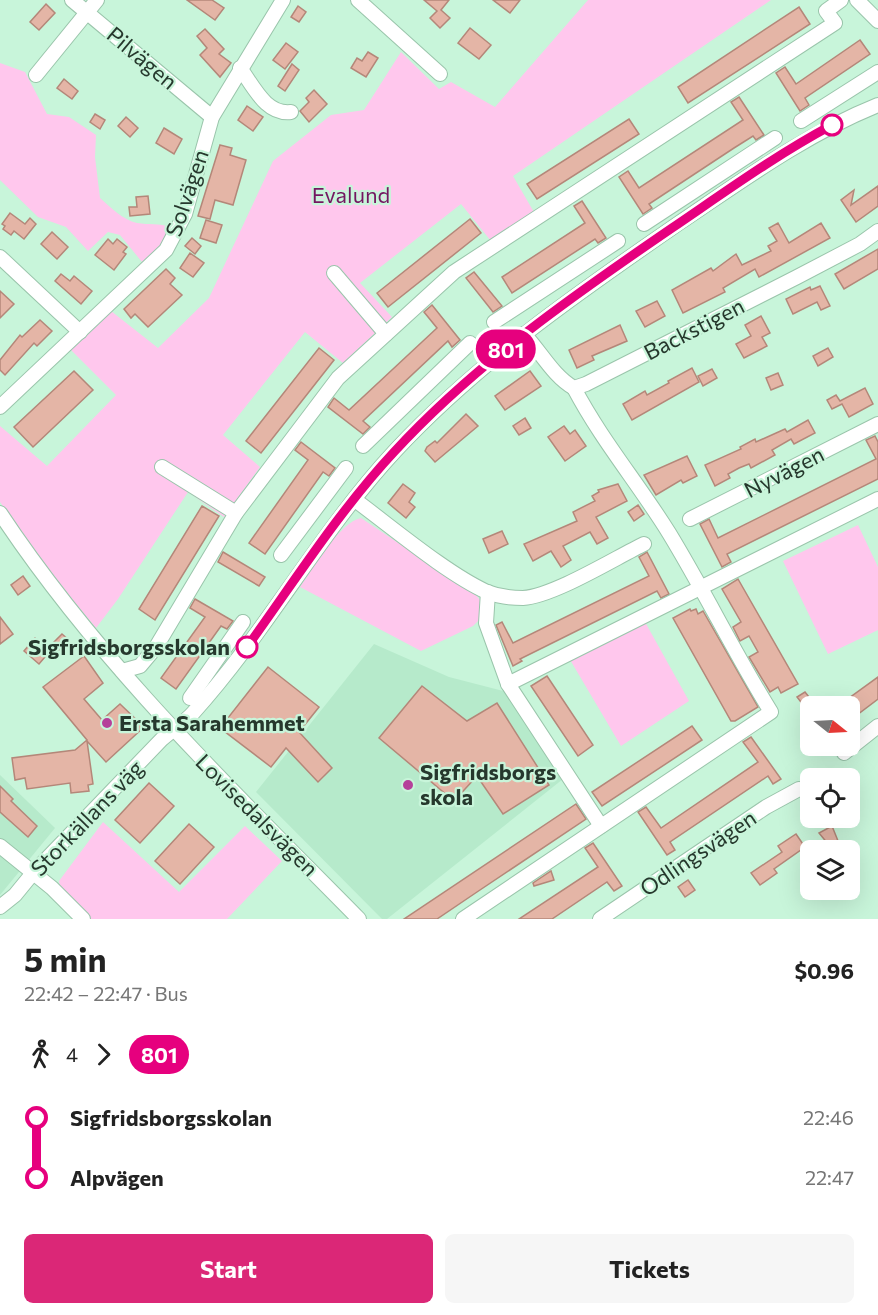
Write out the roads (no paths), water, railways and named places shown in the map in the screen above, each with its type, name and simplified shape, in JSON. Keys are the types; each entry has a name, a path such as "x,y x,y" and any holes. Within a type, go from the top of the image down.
{"street":[{"name":"Pilvägen","path":"72,0 212,117"},
{"path":"36,75 97,0"},
{"name":"Solvägen","path":"0,407 166,250 185,213 212,117 240,68 284,0"},
{"path":"358,0 440,74"},
{"path":"122,671 140,666 156,647 236,513 338,378 454,272 835,23 826,10 841,0"},
{"path":"857,0 878,21"},
{"path":"240,68 269,106 276,112 291,112"},
{"path":"801,121 878,72"},
{"name":"Storkällans väg","path":"0,907 15,895 33,873 174,730 191,716 244,651 355,500 394,452 453,393 524,334 766,164 849,116 878,105"},
{"path":"644,224 775,138"},
{"name":"Backstigen","path":"574,388 797,277 860,244 878,231"},
{"path":"494,322 618,241"},
{"path":"0,257 80,332"},
{"path":"334,273 386,334"},
{"path":"463,919 771,712 668,532 626,474 588,415 574,388 563,381 524,334"},
{"path":"363,446 380,427 470,343"},
{"name":"Nyvägen","path":"690,519 878,424"},
{"path":"162,467 236,513"},
{"path":"281,555 346,468"},
{"path":"508,684 675,594 699,588 718,572 878,499"},
{"path":"355,500 440,562 488,592 524,598 549,591 644,544"},
{"name":"Lovisedalsvägen","path":"0,513 57,593 174,730 359,919"},
{"path":"488,592 486,623 508,684 601,826"},
{"path":"190,698 243,622"},
{"path":"860,740 878,726"},
{"name":"Odlingsvägen","path":"600,919 766,807 799,789"},
{"path":"0,846 83,919"}],"place":[{"name":"Sigfridsborgsskolan","path":"247,647"},
{"name":"Ersta Sarahemmet","path":"107,723"},
{"name":"Sigfridsborgs skola","path":"408,785"}],"park label":[{"name":"Evalund","path":"351,195"}]}
